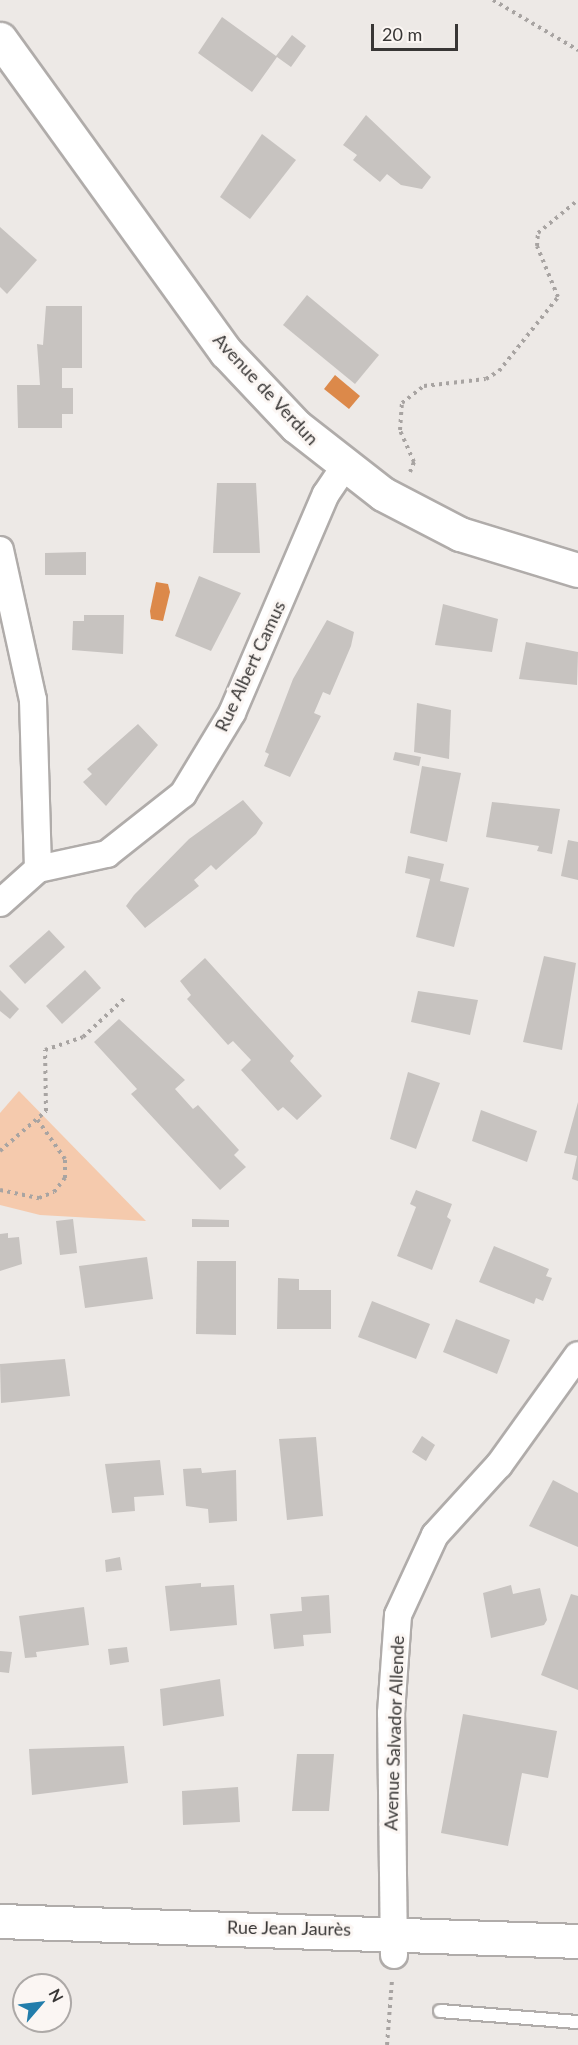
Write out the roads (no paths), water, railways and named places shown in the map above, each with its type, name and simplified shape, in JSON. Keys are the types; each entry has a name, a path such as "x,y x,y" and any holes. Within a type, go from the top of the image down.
{"main road":[{"name":"Avenue de Verdun","path":"0,39 226,352 344,467 398,501 460,534 578,570"},
{"name":"Rue Jean Jaurès","path":"0,1921 393,1943 578,1941"}],"street":[{"name":"Rue Albert Camus","path":"0,903 38,869 107,854 183,794 232,713 326,494 344,467"},
{"path":"0,550 33,700 38,869"},
{"name":"Avenue Salvador Allende","path":"393,1943 390,1713 398,1615 435,1535 499,1465 578,1355"}],"lane":[{"path":"440,2011 578,2022"}]}
